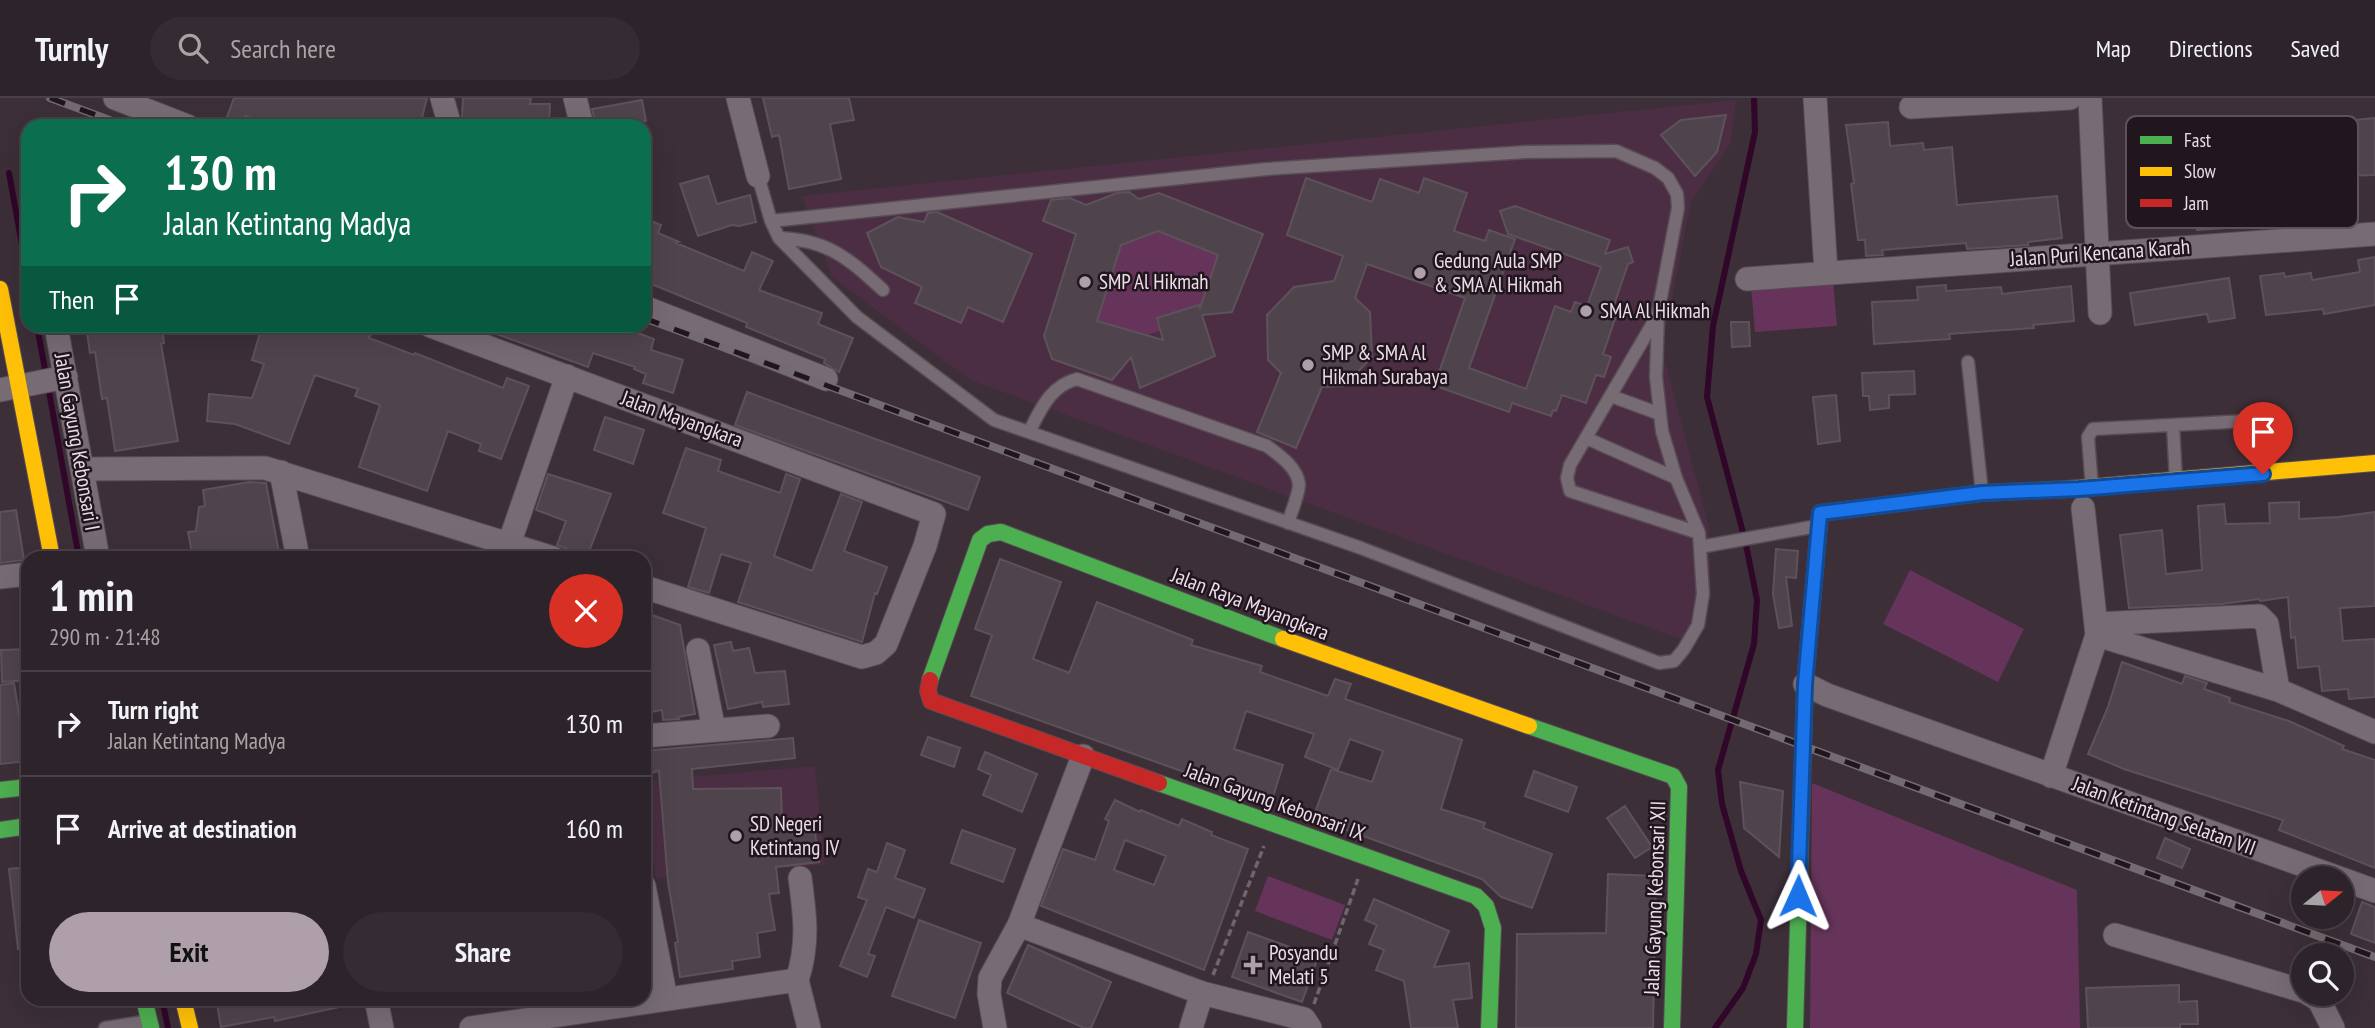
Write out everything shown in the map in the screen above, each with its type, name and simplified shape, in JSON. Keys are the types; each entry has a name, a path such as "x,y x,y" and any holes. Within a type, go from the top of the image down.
{"street":[{"path":"115,98 169,119"},
{"path":"442,98 448,119"},
{"path":"575,98 580,119"},
{"path":"738,98 758,176"},
{"path":"1815,98 1826,272"},
{"path":"1911,107 2070,98"},
{"path":"2090,98 2100,313"},
{"name":"Jalan Puri Kencana Karah","path":"1747,279 2375,234"},
{"path":"0,289 36,383 51,551"},
{"path":"651,310 826,379"},
{"name":"Jalan Gayung Kebonsari I","path":"54,333 36,383 83,469 97,551"},
{"name":"Jalan Mayangkara","path":"450,333 933,513 925,546 886,643 876,653 862,657 651,589"},
{"path":"509,544 566,376"},
{"path":"1796,1028 1805,684 1819,519 1982,493 2087,498 2176,481 2375,463"},
{"path":"83,469 265,467 531,551"},
{"path":"281,471 297,551"},
{"name":"Jalan Ketintang Selatan VII","path":"2087,498 2097,630 2051,776 2304,866"},
{"name":"Jalan Raya Mayangkara","path":"931,701 929,683 980,540 988,534 1001,532 1326,656 1668,774"},
{"path":"0,578 21,575"},
{"path":"2097,630 2259,616 2267,624 2278,690"},
{"path":"2097,630 2278,690 2375,732"},
{"path":"698,650 714,730"},
{"path":"1805,684 1826,695 2051,776"},
{"name":"Jalan Gayung Kebonsari IX","path":"931,701 1476,896 1486,906 1493,928 1489,1028"},
{"path":"651,735 768,726"},
{"path":"995,1028 989,993 990,978 1019,925 1083,756"},
{"name":"Jalan Gayung Kebonsari XII","path":"1668,774 1676,779 1679,787 1672,1028"},
{"path":"0,790 21,788"},
{"path":"0,830 21,827"},
{"path":"800,878 806,923 804,958 797,979 808,1028"},
{"name":"Jalan Ketintang Selatan VII","path":"2354,884 2375,891"},
{"path":"651,923 666,999"},
{"path":"1019,925 1204,994 1304,1019 1309,1025"},
{"path":"2115,935 2291,987"},
{"path":"651,1001 797,979"},
{"path":"1191,1028 1204,994"},
{"path":"146,1006 150,1024"},
{"path":"185,1006 190,1028"},
{"path":"377,1006 382,1028"},
{"path":"471,1028 619,1006"},
{"path":"2322,1006 2333,1028"}],"lane":[{"path":"758,176 771,221 779,238 857,317 994,420 1361,548 1659,663 1674,661 1698,625 1703,594 1699,533 1676,478 1662,431 1656,377 1658,313 1678,208 1677,194 1668,178 1655,168 1616,151 1526,152 1267,169 771,221"},
{"path":"779,238 796,238 845,256 883,290"},
{"path":"1658,313 1570,465 1567,478 1570,491 1699,533"},
{"path":"1968,362 1982,493"},
{"path":"1029,432 1048,397 1065,382 1077,379 1090,383 1267,446 1292,469 1298,484 1288,523"},
{"path":"1611,396 1660,414"},
{"path":"2087,498 2088,437 2094,429 2248,421 2256,424 2261,436 2263,474"},
{"path":"2173,425 2176,481"},
{"path":"1587,438 1676,478"},
{"path":"1700,547 1754,539 1819,519"},
{"path":"105,1028 150,1024"}],"path":[{"path":"1204,994 1272,824"},
{"path":"1309,1025 1366,857"}],"shaded area":[{"name":"SMP & SMA Al Hikmah Surabaya","path":"1736,100 1731,143 1691,202 1662,349 1709,527 1711,598 1694,644 970,380 832,277 802,196"},
{"path":"1158,231 1218,255 1198,314 1186,309 1157,318 1160,331 1147,335 1099,321 1121,245"},
{"path":"1833,281 1837,326 1755,332 1751,287"},
{"path":"1910,570 2024,629 1998,682 1883,624"},
{"name":"SD Negeri Ketintang IV","path":"815,766 825,865 656,878 651,848 651,780"},
{"path":"1812,783 2077,890 2080,1028 1810,1028"},
{"path":"1268,876 1345,905 1332,940 1255,911"}],"building":[{"path":"234,98 427,98 422,119 227,117"},
{"path":"463,98 531,98 530,104 550,104 549,119 462,118"},
{"path":"763,98 849,98 854,120 830,124 841,179 789,189 779,135 772,137"},
{"path":"642,100 646,119 594,119 592,109"},
{"path":"1726,115 1717,152 1695,176 1661,135 1681,120"},
{"path":"2375,118 2375,175 2358,175 2358,120"},
{"path":"1888,122 1890,146 1923,143 1924,150 1952,147 1957,205 2057,196 2062,238 2028,242 2028,245 1967,249 1966,243 1882,250 1883,255 1866,256 1865,240 1858,240 1846,125"},
{"path":"708,176 717,204 750,195 756,222 732,225 698,236 680,184"},
{"path":"1306,178 1372,202 1380,179 1419,193 1424,178 1467,193 1454,231 1485,241 1489,230 1515,239 1469,368 1526,389 1555,306 1571,312 1575,302 1587,306 1601,267 1508,234 1500,211 1515,206 1610,240 1605,254 1628,247 1633,262 1628,264 1611,314 1616,316 1603,354 1611,357 1604,377 1596,375 1586,403 1562,395 1556,411 1553,410 1551,416 1512,403 1509,412 1441,388 1445,378 1438,375 1465,298 1367,264 1355,298 1370,312 1372,357 1344,386 1322,387 1296,448 1257,432 1281,373 1268,360 1267,315 1294,287 1334,281 1343,256 1287,235"},
{"name":"SMP Al Hikmah","path":"1129,192 1139,199 1159,193 1263,234 1232,312 1202,315 1215,356 1140,388 1131,357 1112,380 1052,359 1044,336 1076,234 1043,221 1051,200 1070,198 1086,205 1117,193","holes":["1158,231 1218,255 1200,308 1199,305 1157,318 1163,340 1097,321 1121,245"]},
{"path":"937,212 1032,254 1003,322 968,307 961,323 915,303 922,287 881,267 867,233 898,217 924,222 928,213"},
{"path":"651,221 661,225 658,233 679,242 676,243 744,271 752,252 773,261 759,290 822,313 818,324 853,338 839,372 824,363 825,359 746,327 747,323 651,284"},
{"path":"2375,257 2375,305 2324,314 2323,309 2266,315 2260,276 2284,273 2285,277 2311,273 2312,280 2360,272 2358,260"},
{"path":"2229,278 2235,318 2209,322 2207,314 2135,325 2130,293"},
{"path":"1946,285 1946,291 2001,287 2002,294 2071,286 2074,321 2033,325 2034,328 1949,334 1950,339 1874,344 1872,302 1918,300 1917,287"},
{"path":"1731,322 1749,322 1750,346 1732,347"},
{"path":"87,333 163,333 164,343 161,344 178,441 115,451 107,398 102,399 95,352 90,353"},
{"path":"260,333 371,333 369,338 503,388 507,378 529,386 501,459 479,451 481,444 448,431 427,491 359,467 380,405 355,396 358,389 315,375 289,444 235,424 207,421 209,394 252,398 264,364 252,360"},
{"path":"494,333 638,333 654,339 651,350 683,360 673,393 643,383 646,374 634,369 635,367 593,353 588,367"},
{"path":"1914,371 1915,394 1889,395 1889,408 1870,410 1869,396 1863,396 1862,373"},
{"path":"747,392 980,477 968,510 735,425"},
{"path":"1836,395 1840,441 1818,444 1813,397"},
{"path":"605,417 644,430 633,464 594,450"},
{"path":"686,448 721,460 718,471 780,493 786,474 800,479 774,556 812,571 841,494 862,502 844,551 887,567 877,594 875,593 862,642 738,602 751,563 721,554 709,593 688,587 706,528 663,513"},
{"path":"548,474 611,494 589,551 572,551 557,545 566,521 536,510"},
{"path":"249,482 266,483 279,551 192,551 188,532 196,531 199,507 205,506 203,490"},
{"path":"2299,502 2299,519 2375,512 2375,606 2340,608 2343,641 2375,639 2375,697 2349,699 2348,689 2322,691 2319,666 2298,668 2295,637 2291,638 2288,597 2222,604 2129,608 2120,535 2162,530 2166,574 2202,570 2198,506 2224,504 2226,524 2270,523 2269,503"},
{"path":"16,510 23,551 21,560 0,563 0,512"},
{"path":"1776,549 1798,551 1796,578 1786,577 1792,626 1779,628 1773,594"},
{"path":"1000,559 1061,582 1033,659 1069,673 1097,602 1193,640 1191,645 1262,666 1260,672 1328,696 1335,679 1351,684 1345,699 1462,740 1441,809 1485,823 1483,828 1552,854 1532,908 1501,897 1482,879 1313,818 1331,769 1372,782 1383,751 1350,739 1338,770 1305,757 1314,734 1246,711 1234,749 1283,765 1271,803 971,696 992,635 975,629"},
{"path":"651,615 680,625 695,714 663,720 662,710 651,712"},
{"path":"731,642 733,651 749,648 755,673 785,671 789,704 763,707 762,702 728,709 714,645"},
{"path":"21,649 21,681 2,682 1,650"},
{"path":"2122,662 2182,684 2185,676 2207,683 2204,689 2230,698 2229,702 2289,721 2344,746 2342,749 2375,760 2375,868 2279,830 2283,820 2124,769 2088,754 2108,707"},
{"path":"14,683 21,727 21,762 0,764 0,685"},
{"path":"928,737 960,748 954,767 921,755"},
{"path":"793,738 795,758 692,769 693,789 781,788 782,822 813,818 819,862 776,867 779,893 769,894 775,930 757,933 760,957 732,961 733,969 680,977 675,943 678,942 668,882 659,771 651,773 651,750"},
{"path":"985,752 1037,774 1022,812 983,795 991,775 978,769"},
{"path":"1534,771 1577,787 1568,812 1525,796"},
{"path":"1740,782 1783,791 1779,857 1744,828"},
{"path":"1115,800 1179,826 1182,819 1212,832 1211,835 1248,849 1204,970 1041,906 1063,849 1095,860 1109,821 1105,819","holes":["1125,840 1166,856 1154,885 1114,870"]},
{"path":"1625,806 1652,847 1635,858 1607,818"},
{"path":"962,830 1015,849 1003,882 951,863"},
{"path":"2165,838 2190,849 2182,868 2157,858"},
{"path":"887,843 905,850 895,878 925,889 914,918 886,907 868,954 875,956 867,977 840,966 867,900 858,897 868,869 877,872"},
{"path":"21,868 21,949 18,949 9,869"},
{"path":"1608,874 1656,876 1653,1028 1516,1028 1517,934 1606,933"},
{"path":"1374,899 1449,931 1434,967 1469,963 1472,998 1453,1000 1458,1028 1411,1028 1404,981 1376,970 1384,950 1369,944 1377,925 1365,920"},
{"path":"2362,902 2375,907 2375,943 2351,934"},
{"path":"919,920 981,943 955,1018 892,996"},
{"path":"1248,932 1318,957 1302,1002 1232,977"},
{"path":"1028,945 1111,982 1091,1028 1084,1028 1007,993"},
{"path":"2179,985 2179,1002 2197,1001 2198,1024 2180,1024 2180,1028 2088,1028 2086,988"},
{"path":"217,1006 344,1006 275,1021 274,1017 221,1027"}],"waterway":[{"path":"1715,1028 1743,988 1756,954 1761,920 1741,871 1722,804 1718,770 1754,644 1757,600 1745,540 1707,397 1713,326 1755,132 1754,98"},
{"path":"9,173 21,239"},
{"path":"38,333 46,375"},
{"path":"48,386 78,551"},
{"path":"163,1006 168,1028"}],"railway":[{"path":"50,98 107,119"},
{"path":"651,321 2375,957"}],"traffic: fast":[{"path":"1795,1028 1805,684 1820,513 1982,493 2067,489"},
{"path":"930,680 980,540 988,534 1001,532 1283,639"},
{"path":"1529,726 1673,776 1679,787 1672,1028"},
{"path":"1159,783 1476,896 1486,906 1493,928 1489,1028"},
{"path":"0,790 21,788"},
{"path":"0,830 21,827"},
{"path":"146,1006 151,1028"}],"traffic: slow":[{"path":"0,289 51,551"},
{"path":"2067,489 2375,463"},
{"path":"1283,639 1529,726"},
{"path":"185,1006 190,1028"}],"traffic: jam":[{"path":"930,680 928,691 931,701 1159,783"}],"place":[{"name":"Gedung Aula SMP & SMA Al Hikmah","path":"1420,273"},
{"name":"SMP Al Hikmah","path":"1085,282"},
{"name":"SMA Al Hikmah","path":"1586,311"},
{"name":"SMP & SMA Al Hikmah Surabaya","path":"1308,365"},
{"name":"SD Negeri Ketintang IV","path":"736,836"},
{"name":"Posyandu Melati 5","path":"1253,965"}],"route":[{"path":"1798,896 1805,684 1820,513 1982,493 2079,489 2263,474"}]}
